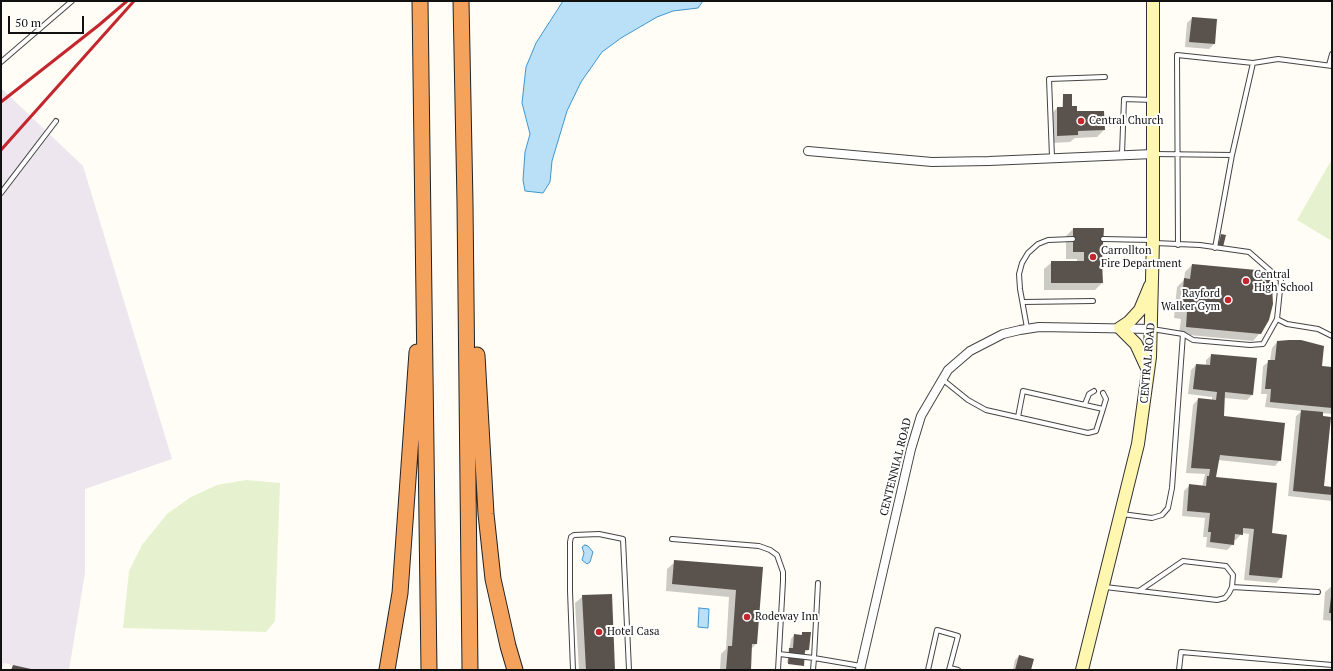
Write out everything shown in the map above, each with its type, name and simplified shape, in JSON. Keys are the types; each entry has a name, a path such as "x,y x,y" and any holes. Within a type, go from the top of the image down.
{"highway":[{"path":"420,1 429,670"},
{"path":"461,1 465,203 470,670"},
{"path":"465,203 475,268 478,390 486,514 493,579 515,670"},
{"path":"387,670 400,594 414,378 424,289"}],"street":[{"name":"CENTRAL ROAD","path":"1082,670 1138,444 1149,371 1152,328 1153,241 1153,1"},
{"path":"808,151 932,162 1153,154"},
{"path":"1149,371 1136,344 1120,328 1129,322 1140,310 1152,281"},
{"name":"CENTENNIAL ROAD","path":"860,668 911,449 921,416 948,370 970,351 1003,334 1027,328 1040,326 1152,328"}],"lane":[{"path":"1,62 72,1"},
{"path":"1178,245 1177,55 1253,63 1278,59 1330,65 1332,54"},
{"path":"1215,248 1232,155 1253,63"},
{"path":"1052,157 1049,78 1106,76"},
{"path":"1122,154 1124,99 1153,100"},
{"path":"1,193 56,121"},
{"path":"1153,154 1177,153 1232,155"},
{"path":"1027,328 1019,274 1022,263 1028,253 1038,244 1048,240 1073,239"},
{"path":"1104,239 1153,241 1178,245 1200,245 1249,252 1281,280 1277,319 1263,344 1250,345 1193,340 1183,334 1165,329 1152,328"},
{"path":"1023,302 1093,302"},
{"path":"1277,319 1287,324 1318,329 1332,336"},
{"path":"1121,514 1152,518 1162,515 1168,508 1172,488 1183,334"},
{"path":"942,379 968,400 986,410 1092,433 1096,431 1106,399 1103,393"},
{"path":"1018,417 1023,391 1103,409"},
{"path":"1085,404 1089,394 1094,391"},
{"path":"573,670 570,542 571,537 574,535 599,534 623,539 629,670"},
{"path":"672,539 759,546 770,550 776,555 783,572 778,670"},
{"path":"1103,587 1217,600 1225,598 1232,587 1233,575 1226,566 1183,561 1139,591"},
{"path":"813,670 818,583"},
{"path":"1232,587 1318,592"},
{"path":"928,670 937,630 958,636 949,669 958,670"},
{"path":"1179,670 1181,652 1332,664"},
{"path":"779,654 814,658 860,668"}],"shaded area":[{"path":"1,88 83,166 172,459 85,489 85,573 69,670 34,670 4,663 1,670"}],"green space":[{"path":"1332,159 1332,241 1297,220"},
{"path":"246,480 280,483 275,621 266,632 123,628 129,571 142,545 167,514 191,497 217,485"}],"water":[{"path":"563,1 703,1 698,8 673,11 657,17 621,38 602,52 581,82 567,111 552,161 550,182 543,193 525,191 523,180 525,152 530,134 522,103 526,67 536,43"},
{"path":"585,545 588,546 593,552 590,562 587,564 582,560 584,553 582,547"},
{"path":"699,608 709,609 708,628 698,627"}],"building":[{"path":"1192,17 1217,19 1215,44 1189,42"},
{"name":"Central Church","path":"1063,94 1072,94 1072,106 1077,106 1077,111 1104,111 1105,130 1078,131 1078,135 1057,136 1057,107 1063,107"},
{"name":"Carrollton Fire Department","path":"1073,228 1104,228 1102,262 1103,283 1051,283 1051,261 1084,261 1084,252 1073,252"},
{"path":"1221,234 1226,235 1223,247 1218,246"},
{"name":"Rayford Walker Gym","path":"1192,264 1267,271 1272,285 1273,304 1269,320 1261,334 1186,327 1187,312 1181,311 1184,278 1190,279"},
{"path":"1301,340 1324,346 1322,366 1332,367 1332,408 1270,402 1271,389 1265,389 1268,360 1275,360 1277,341"},
{"path":"1211,354 1257,358 1253,395 1225,392 1224,416 1285,423 1281,461 1220,455 1216,477 1277,483 1272,533 1287,535 1282,578 1249,575 1254,529 1243,528 1243,535 1235,534 1234,545 1210,542 1211,532 1208,532 1210,513 1187,511 1189,484 1206,486 1207,476 1209,476 1210,469 1191,468 1198,398 1216,400 1217,392 1193,389 1196,364 1210,365"},
{"path":"1301,410 1323,412 1323,416 1331,417 1324,486 1332,487 1332,495 1293,491"},
{"name":"Rodeway Inn","path":"674,560 763,567 757,644 752,644 751,670 726,670 728,646 732,646 736,590 672,584"},
{"name":"Hotel Casa","path":"612,594 615,670 586,670 582,595"},
{"path":"1331,597 1332,613 1329,613"},
{"path":"802,632 811,632 809,650 805,650 804,666 788,664 789,648 793,648 794,634 802,635"},
{"path":"1019,655 1034,659 1031,670 1015,670"},
{"path":"13,665 31,669 31,670 11,670"}],"railway":[{"path":"1,102 99,25 127,1"},
{"path":"1,150 134,1"}],"place":[{"name":"Central Church","path":"1081,121"},
{"name":"Carrollton Fire Department","path":"1093,257"},
{"name":"Central High School","path":"1246,281"},
{"name":"Rayford Walker Gym","path":"1228,300"},
{"name":"Rodeway Inn","path":"747,617"},
{"name":"Hotel Casa","path":"599,632"}]}
